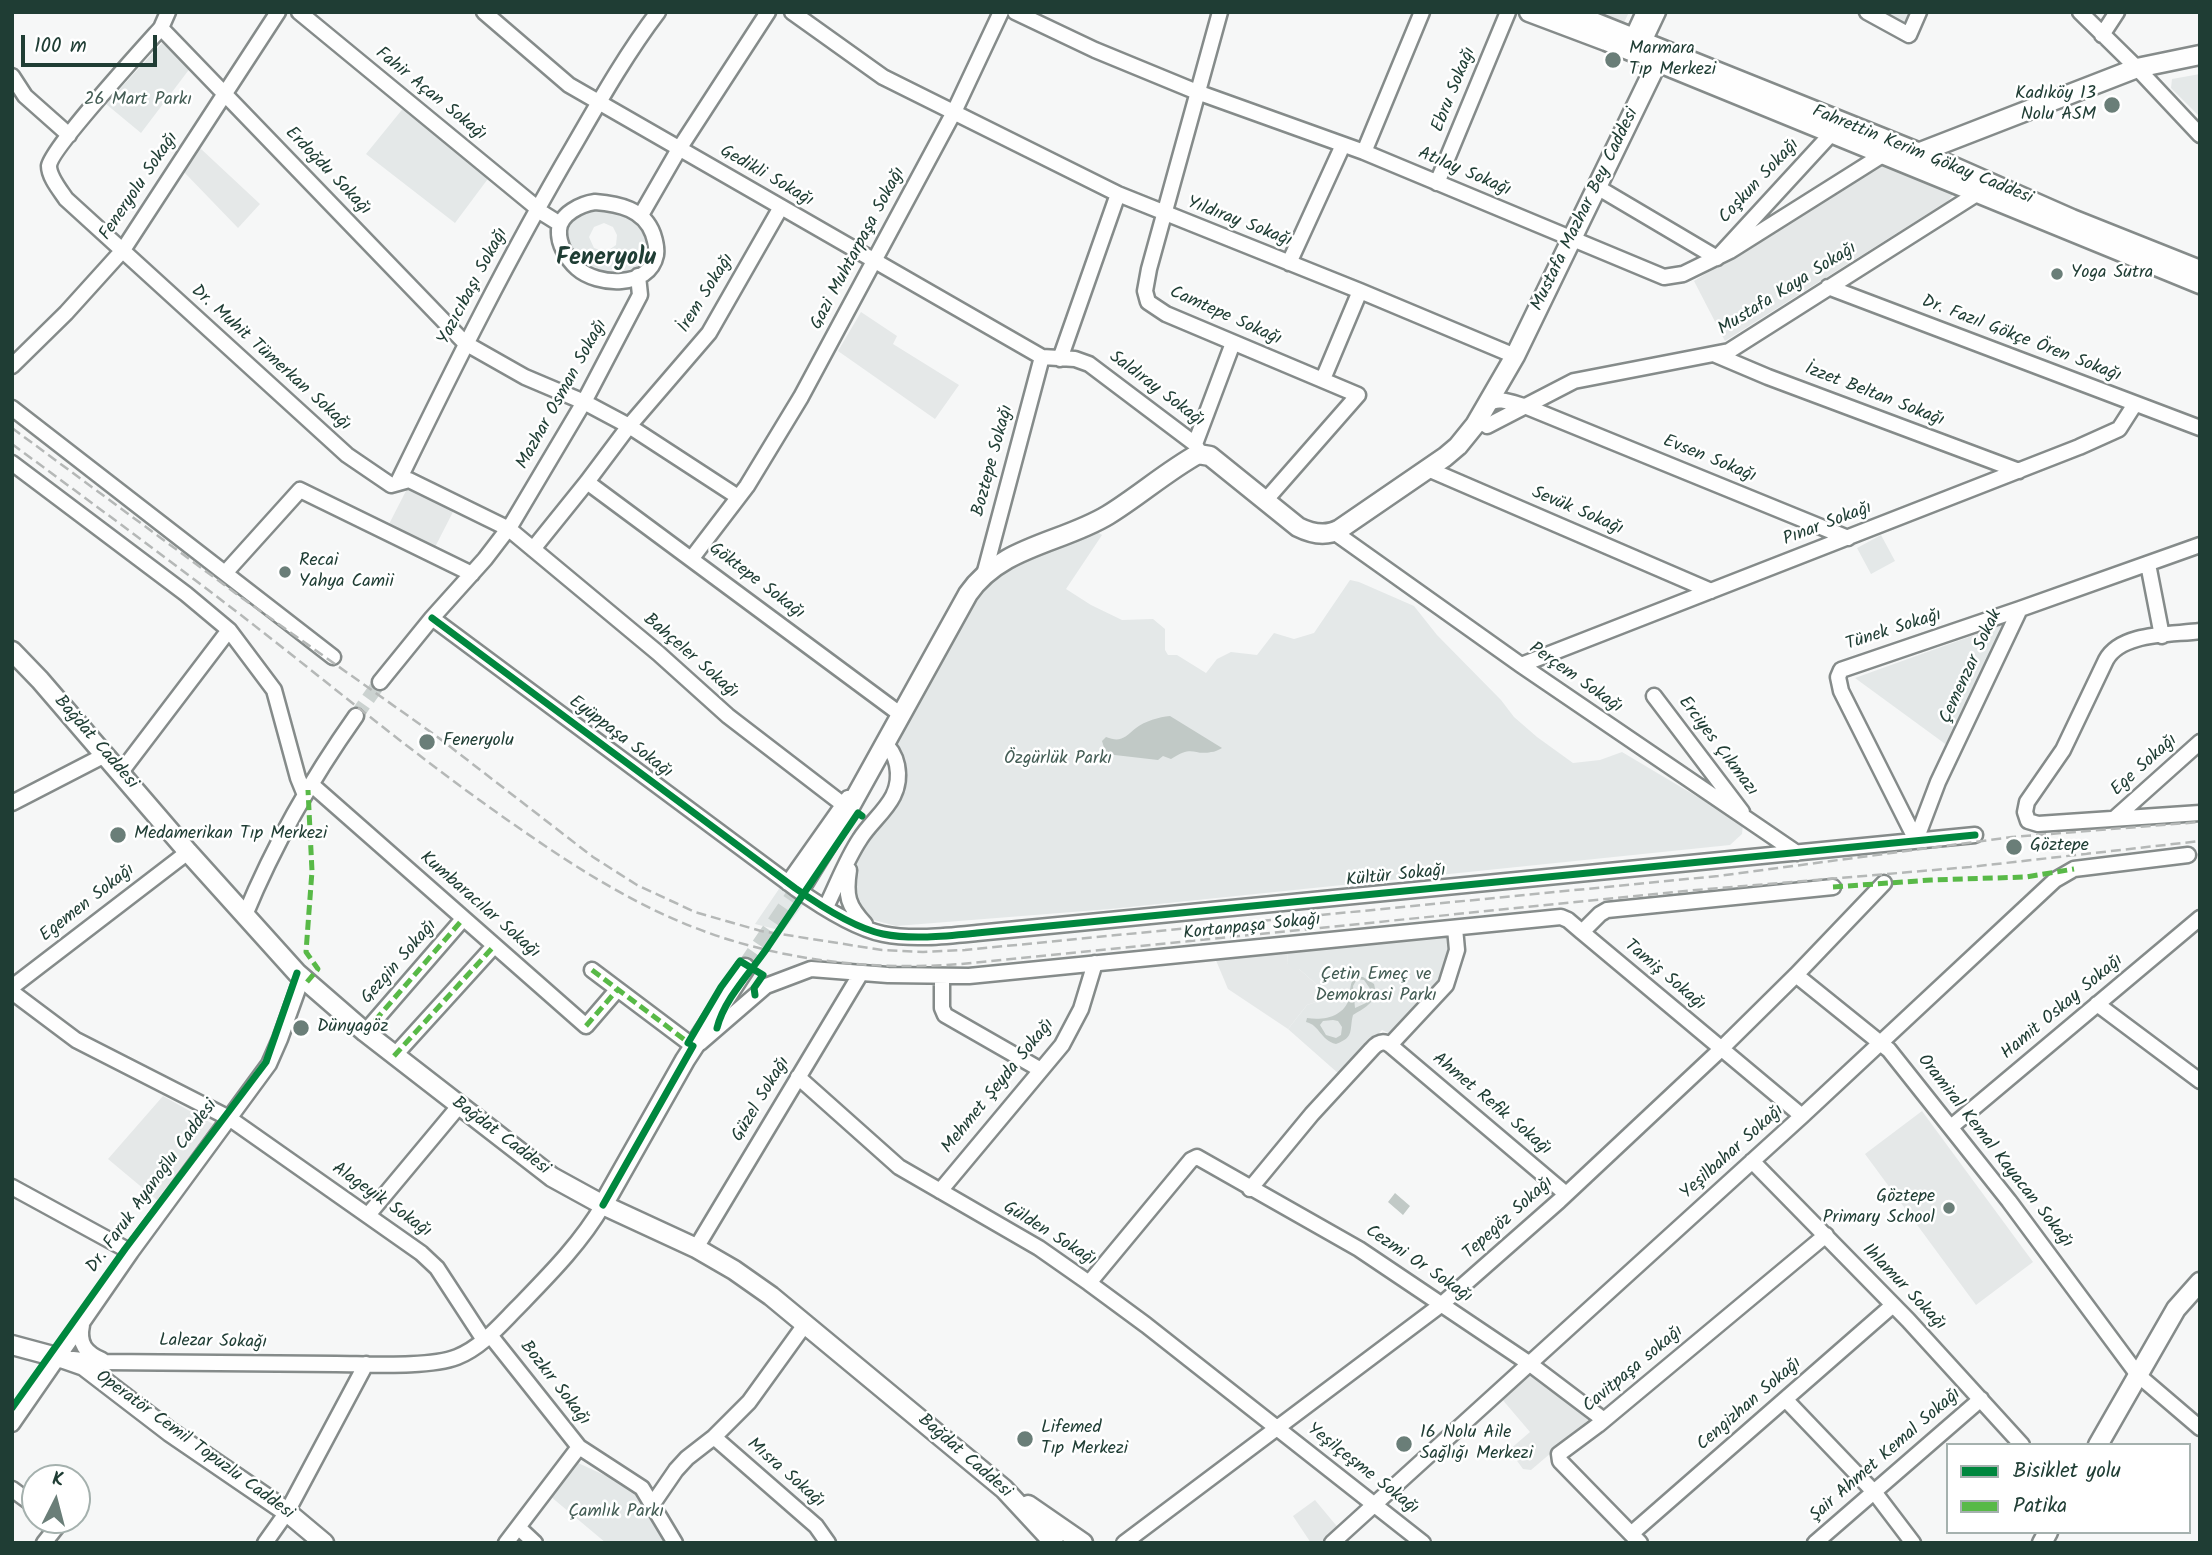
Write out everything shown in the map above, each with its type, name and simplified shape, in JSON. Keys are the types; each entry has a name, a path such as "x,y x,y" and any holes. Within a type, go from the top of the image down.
{"main road":[{"name":"Fahrettin Kerim Gökay Caddesi","path":"1530,12 1633,45 1918,153 2200,270"},
{"name":"Fahrettin Kerim Gökay Caddesi","path":"1569,12 1633,45"},
{"path":"1633,45 1657,63"},
{"path":"1633,45 1643,65 1642,94"},
{"path":"1918,153 2137,68 2200,55"},
{"name":"Fahrettin Kerim Gökay Caddesi","path":"1657,63 2200,284"},
{"name":"Mustafa Mazhar Bey Caddesi","path":"1445,457 1467,447 1487,426 1515,356 1657,63"},
{"path":"2137,68 2166,72 2200,66"},
{"path":"1642,94 1665,76 1673,73 1685,74"},
{"path":"1947,180 1938,161 1947,145 1966,133"},
{"name":"Mustafa Mazhar Bey Caddesi","path":"1334,532 1445,457 1494,403"},
{"path":"796,882 866,776 968,594 984,575 1014,555 1105,517 1198,449 1304,529 1319,534 1334,532"},
{"name":"Bağdat Caddesi","path":"12,651 302,978 394,1056 552,1177 603,1205 696,1248 734,1270 806,1323 1004,1489 1049,1541"},
{"path":"603,1205 691,1049 745,968"},
{"path":"2099,1443 2176,1309 2198,1289"},
{"name":"Operatör Cemil Topuzlu Caddesi","path":"12,1345 87,1368 176,1436 287,1511 324,1543"},
{"path":"1004,1489 1083,1543"}],"street":[{"path":"123,250 66,199 49,169 50,160 161,28 168,12"},
{"name":"Feneryolu Sokağı","path":"12,366 66,313 123,250 278,12"},
{"name":"Fahir Açan Sokağı","path":"299,12 537,208"},
{"name":"Gedikli Sokağı","path":"484,12 569,85 1042,357"},
{"path":"638,276 611,282 581,272 564,252 559,237 560,224 574,209 595,202 618,205 641,215 679,149 768,12"},
{"name":"Yıldıray Sokağı","path":"792,12 883,77 1118,194 1515,356"},
{"name":"Gazi Muhtarpaşa Sokağı","path":"692,558 738,498 796,405 876,261 954,111 1001,12"},
{"name":"Atılay Sokağı","path":"1015,12 1095,50 1197,92 1364,152 1664,277 1683,274 1717,258 1884,155"},
{"name":"Camtepe Sokağı","path":"1220,12 1145,291 1149,302 1166,314 1358,395 1265,501"},
{"path":"1364,152 1422,12"},
{"name":"Ebru Sokağı","path":"1437,183 1508,12"},
{"path":"1633,45 1644,12"},
{"path":"1633,45 1658,12"},
{"path":"1867,12 1909,35 1919,12"},
{"path":"2080,12 2200,135"},
{"path":"2102,34 2118,12"},
{"name":"Yazıcıbaşı Sokağı","path":"398,482 465,343 537,208 652,14"},
{"name":"Erdoğdu Sokağı","path":"161,28 465,343 526,377 584,402 629,426"},
{"path":"12,76 25,96 69,135"},
{"name":"Coşkun Sokağı","path":"1717,258 1832,134"},
{"path":"1289,263 1343,145"},
{"path":"1597,187 1717,258"},
{"name":"Mustafa Kaya Sokağı","path":"1487,426 1563,386 1599,375 1716,355 1733,349 1978,193"},
{"path":"1060,359 1118,194"},
{"name":"İrem Sokağı","path":"629,426 709,333 781,207"},
{"path":"537,208 560,224"},
{"name":"Mazhar Osman Sokağı","path":"509,529 584,402 640,295 638,276 652,264 656,256 652,232 641,215"},
{"name":"Dr. Muhit Tümerkan Sokağı","path":"123,250 347,455 391,485 398,482"},
{"name":"Dr. Fazıl Gökçe Ören Sokağı","path":"1828,287 2200,428"},
{"path":"1323,380 1360,291"},
{"path":"1198,449 1233,343"},
{"name":"İzzet Beltan Sokağı","path":"1716,355 2020,471"},
{"name":"Saldıray Sokağı","path":"1042,357 1075,359 1089,364 1198,449"},
{"name":"Boztepe Sokağı","path":"984,575 1042,357"},
{"path":"1556,419 1551,412 1552,403 1563,386"},
{"name":"Evsen Sokağı","path":"1494,403 1527,407 1849,538"},
{"name":"Pınar Sokağı","path":"1521,665 2020,471 2118,430 2136,404"},
{"path":"12,408 333,657"},
{"path":"533,549 629,426 738,498"},
{"path":"12,463 186,594 229,631 274,690 298,778 311,785"},
{"name":"Sevük Sokağı","path":"1428,469 1711,591"},
{"path":"380,682 509,529 409,480 398,482"},
{"name":"Göktepe Sokağı","path":"587,482 900,714"},
{"path":"226,572 300,490 472,575"},
{"name":"Bahçeler Sokağı","path":"509,529 652,648 728,716 846,807"},
{"name":"Perçem Sokağı","path":"1334,532 1521,665 1797,853"},
{"name":"Çemenzar Sokak","path":"1916,840 1936,786 2020,609 2200,545"},
{"path":"2148,564 2162,636"},
{"name":"Tünek Sokağı","path":"1916,840 1841,691 1838,674 1847,666 2020,609"},
{"name":"Eyüppaşa Sokağı","path":"432,618 830,909"},
{"path":"121,772 229,631"},
{"path":"2200,631 2128,641 2111,652 2063,750 2027,802 2026,817 2033,823 2200,813"},
{"name":"Erciyes Çıkmazı","path":"1654,696 1749,822"},
{"path":"246,917 311,785 356,716"},
{"name":"Ege Sokağı","path":"2115,818 2200,742"},
{"path":"852,855 847,881 848,901 844,911 830,909 852,855 860,838 888,804 897,787 896,761 892,751 884,743"},
{"name":"Kumbaracılar Sokağı","path":"293,752 311,785 586,1026 617,990"},
{"path":"12,803 105,755"},
{"name":"Kültür Sokağı","path":"830,909 875,932 910,936 977,933 1975,835"},
{"name":"Egemen Sokağı","path":"12,989 188,852"},
{"name":"Yeşilbahar Sokağı","path":"1332,1543 1802,1116 2062,875 2074,869 2188,855"},
{"name":"Tepegöz Sokağı","path":"1124,1543 1442,1304 1566,1194 1721,1049 1884,883"},
{"path":"1582,932 1607,910 1833,887"},
{"path":"848,901 854,912 875,932"},
{"name":"Kortanpaşa Sokağı","path":"691,1049 770,985 813,969 969,976 1562,917 1582,932"},
{"name":"Hamit Oskay Sokağı","path":"1951,1127 2200,918"},
{"name":"Gezgin Sokağı","path":"365,1031 463,919"},
{"path":"1251,1189 1326,1097 1371,1049 1380,1043 1390,1045 1446,985 1458,950 1455,928"},
{"name":"Tamiş Sokağı","path":"1582,932 1802,1116"},
{"path":"394,1056 494,946"},
{"name":"Mehmet Şeyda Sokağı","path":"940,1191 1062,1045 1077,1018 1095,963"},
{"path":"592,970 691,1049"},
{"name":"Güzel Sokağı","path":"696,1248 861,973"},
{"name":"Oramiral Kemal Kayacan Sokağı","path":"1796,975 1892,1053 2069,1281 2138,1375 2200,1428"},
{"path":"942,976 942,1008 945,1015 1041,1070"},
{"name":"Dr. Faruk Ayanoğlu Caddesi","path":"12,1424 131,1252 269,1064 302,978"},
{"name":"Alageyik Sokağı","path":"12,989 76,1040 229,1118 368,1215 433,1263 487,1338"},
{"path":"2096,1004 2200,1081"},
{"name":"Ahmet Refik Sokağı","path":"1390,1045 1566,1194"},
{"name":"Gülden Sokağı","path":"798,1077 899,1167 1039,1248 1136,1318 1278,1429"},
{"path":"368,1215 459,1106"},
{"name":"Cezmi Or Sokağı","path":"1089,1283 1192,1158 1200,1158 1348,1242 1530,1364 1604,1420"},
{"name":"Ihlamur Sokağı","path":"1752,1161 1893,1305 2020,1443"},
{"path":"12,1187 131,1252"},
{"name":"Lalezar Sokağı","path":"59,1358 107,1362 366,1364 450,1359 465,1353 487,1338 539,1285 583,1234 603,1205"},
{"name":"Cavitpaşa sokağı","path":"1635,1538 1558,1459 1561,1452 1604,1420 1826,1235"},
{"name":"Cengizhan Sokağı","path":"1635,1538 1893,1305"},
{"path":"85,1317 80,1334 82,1344 89,1353 107,1362"},
{"path":"652,1505 681,1464 749,1402 806,1323"},
{"name":"Bozkır Sokağı","path":"487,1338 579,1447 642,1488 675,1543"},
{"path":"265,1543 287,1511 366,1364"},
{"name":"Şair Ahmet Kemal Sokağı","path":"1815,1543 1981,1399"},
{"path":"1787,1400 1875,1493 1913,1543"},
{"name":"Yeşilçeşme Sokağı","path":"1278,1429 1423,1543"},
{"name":"Mısra Sokağı","path":"713,1437 816,1526 828,1543"},
{"path":"506,1543 579,1447"},
{"path":"519,1528 534,1543"}],"shaded area":[{"path":"1586,12 1629,12 1622,27"},
{"path":"200,148 260,204 238,228 183,171"},
{"path":"1884,161 1953,191 1952,196 1725,341 1694,281"},
{"path":"861,312 897,336 893,344 959,385 935,419 838,351"},
{"path":"410,483 456,506 432,553 386,530"},
{"path":"1170,716 1222,748 1205,753 1184,752 1171,759 1163,756 1158,760 1106,754 1102,741 1106,737 1122,738 1144,723"},
{"path":"1288,953 1287,963 1299,969 1331,997 1307,1005 1288,1029 1228,989 1215,958"},
{"path":"1363,977 1374,984 1375,995 1367,1006 1353,1015 1346,1039 1336,1044 1331,1042 1306,1022 1307,1018 1327,1018 1338,1013 1347,1004 1353,980","holes":["1357,979 1364,980 1371,990 1371,995 1366,1003 1355,1008 1353,986","1323,1021 1338,1021 1342,1027 1341,1035 1336,1038 1326,1035 1320,1025"]},
{"path":"163,1096 213,1124 157,1200 108,1159"},
{"name":"Göztepe Primary School","path":"1922,1111 2033,1262 1976,1305 1865,1154"},
{"path":"1395,1193 1410,1206 1403,1215 1388,1202"},
{"path":"1533,1373 1592,1418 1531,1470 1523,1469 1509,1450 1530,1432 1501,1398"},
{"path":"1315,1500 1340,1530 1322,1543 1311,1543 1293,1516"}],"green space":[{"path":"1880,12 1913,12 1907,29"},
{"name":"26 Mart Parkı","path":"162,43 191,67 141,133 106,104"},
{"path":"2200,74 2200,117 2171,88 2172,79"},
{"path":"405,106 490,176 455,223 366,154"},
{"path":"595,209 618,212 638,223 643,230 648,252 640,265 633,270 603,273 585,265 572,250 566,227 576,216","holes":["604,223 613,227 617,235 616,245 606,252 594,248 589,237 594,227"]},
{"name":"Özgürlük Parkı","path":"1094,530 1102,535 1066,589 1122,620 1153,619 1165,629 1165,650 1168,655 1177,655 1206,673 1217,659 1231,652 1257,655 1274,633 1294,639 1314,633 1350,580 1359,582 1414,606 1437,635 1501,700 1514,717 1573,763 1600,760 1622,752 1743,824 1742,834 1730,845 1110,909 896,926 866,918 855,909 853,867 864,836 882,823 898,798 892,745 978,592 1013,567 1071,537"},
{"path":"1881,535 1895,561 1871,574 1857,548"},
{"path":"2005,624 1948,746 1855,678"},
{"path":"781,886 803,905 783,931 755,924"},
{"name":"Çetin Emeç ve Demokrasi Parkı","path":"1450,933 1456,944 1443,986 1390,1034 1382,1030 1339,1074 1288,1029 1307,1005 1331,997 1299,969 1295,970 1287,963 1288,953"},
{"name":"Çamlık Parkı","path":"576,1462 639,1491 672,1543 606,1543 550,1496"}],"tunnel":[{"path":"356,716 380,682"},
{"path":"745,968 804,882"}],"railway":[{"path":"12,428 242,598 435,735 593,857 637,885 695,912 761,931 882,950 965,950 1718,876 2012,837 2200,822"},
{"path":"12,444 227,604 434,767 569,862 673,919 730,940 787,954 873,965 961,964 1696,890 1970,867 2200,841"}],"marked path":[{"path":"307,982 318,969 306,952 312,871 308,790"},
{"path":"1833,887 2026,877 2074,869"},
{"path":"365,1032 463,919"},
{"path":"394,1056 494,946"},
{"path":"592,970 693,1046"},
{"path":"586,1026 617,990"}],"cycle path":[{"path":"432,618 804,895 860,927 894,936 954,935 1975,835"},
{"path":"717,1028 737,988 858,813 862,816"},
{"path":"688,1043 721,987 740,961 763,975 754,988 755,995"},
{"path":"12,1408 125,1249 266,1062 297,973"},
{"path":"603,1205 693,1046"}],"place":[{"name":"Marmara Tıp Merkezi","path":"1613,60"},
{"name":"Kadıköy 13 Nolu ASM","path":"2112,105"},
{"name":"Yoga Sutra","path":"2057,274"},
{"name":"Recai Yahya Camii","path":"285,572"},
{"name":"Feneryolu","path":"427,742"},
{"name":"Medamerikan Tıp Merkezi","path":"118,835"},
{"name":"Göztepe","path":"2014,847"},
{"name":"Dünyagöz","path":"301,1028"},
{"name":"Göztepe Primary School","path":"1949,1208"},
{"name":"Lifemed Tıp Merkezi","path":"1025,1439"},
{"name":"16 Nolu Aile Sağlığı Merkezi","path":"1404,1444"}],"district":[{"name":"Feneryolu","path":"606,260"}]}
